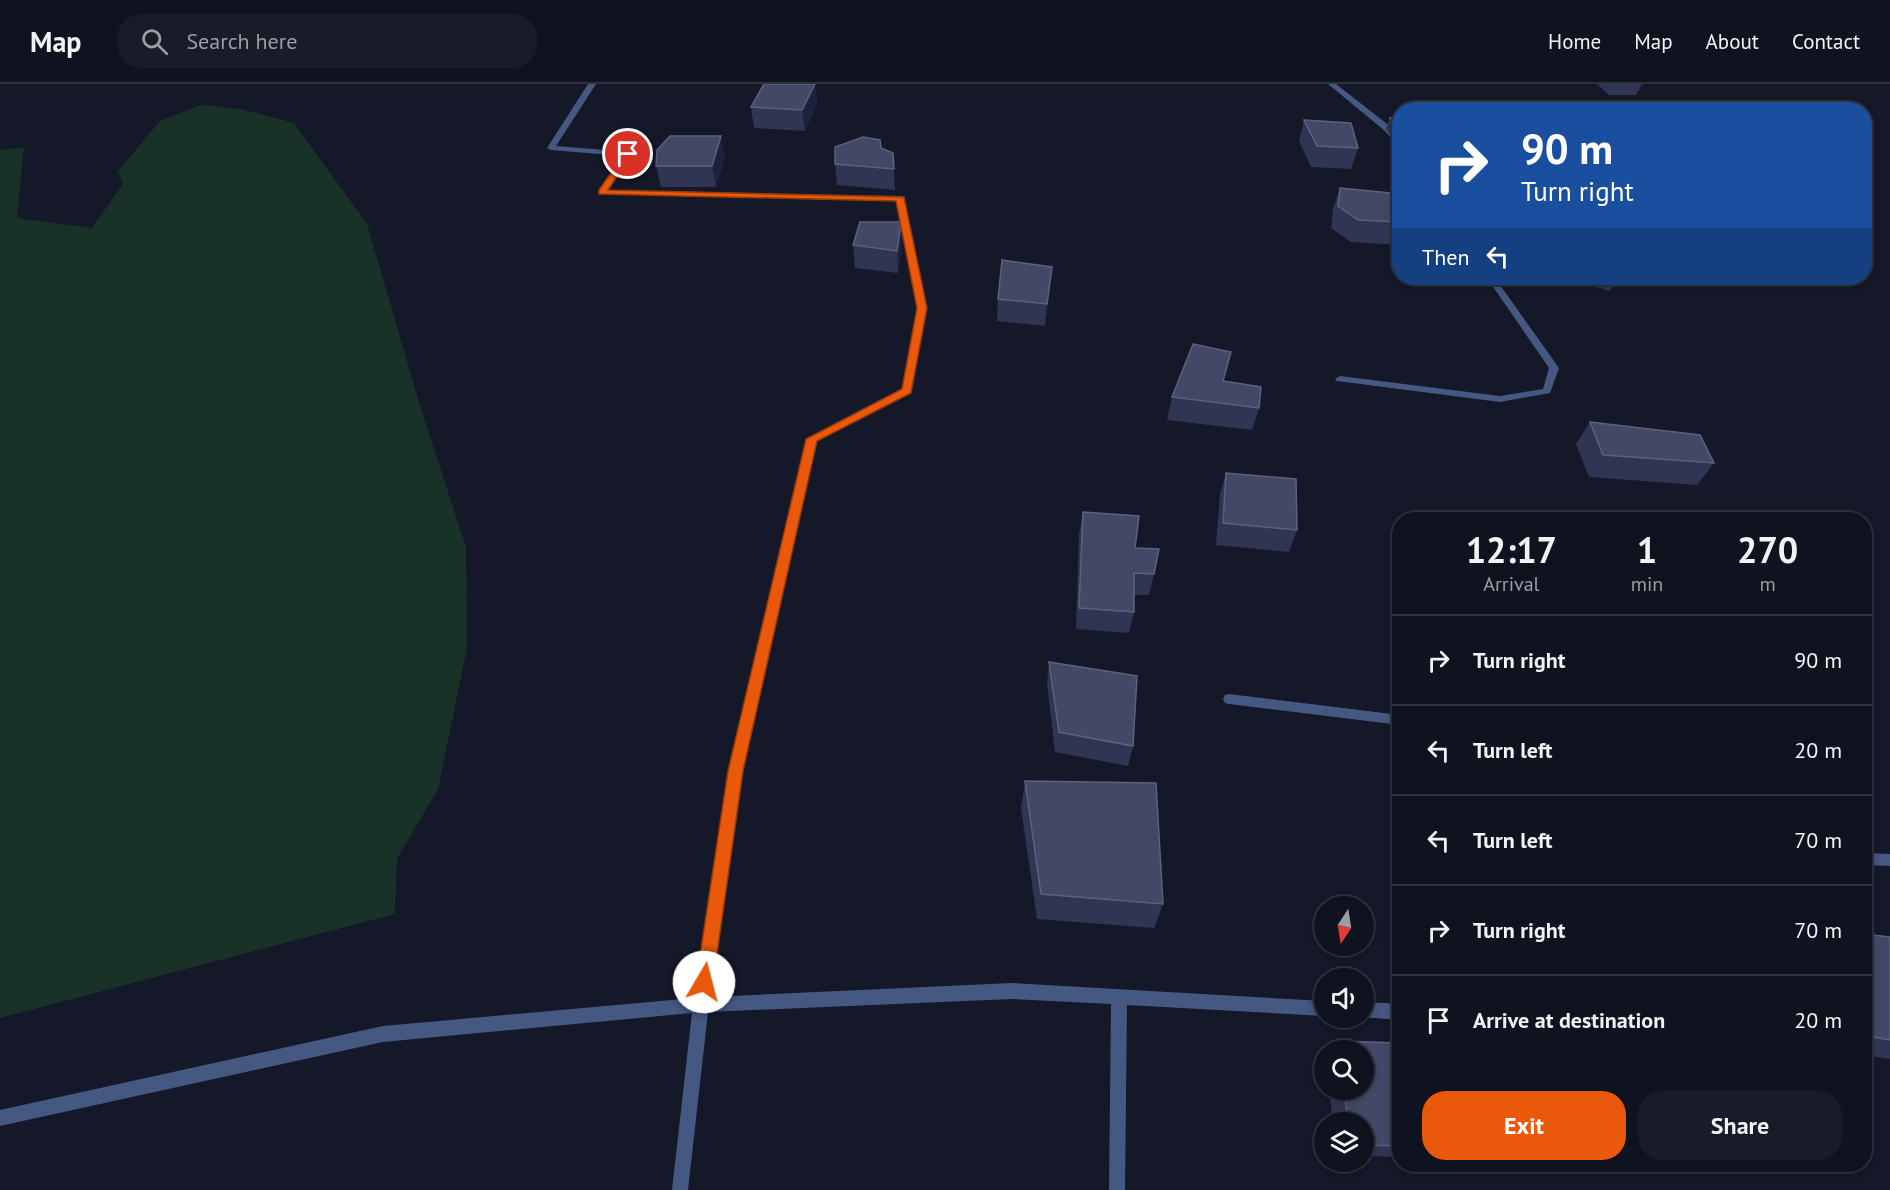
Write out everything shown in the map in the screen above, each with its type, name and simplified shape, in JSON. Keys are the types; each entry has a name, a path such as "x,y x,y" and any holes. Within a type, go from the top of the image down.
{"street":[{"path":"592,84 551,148 628,154 602,192 900,198 922,308 907,391 811,439 735,771 700,1005 680,1190"},
{"path":"1332,84 1392,135"},
{"path":"1340,379 1500,399 1547,391 1554,368 1496,285"},
{"path":"1229,699 1392,719"},
{"path":"1872,859 1890,860"},
{"path":"0,1118 383,1034 700,1005 1012,991 1314,1007"},
{"path":"1118,1190 1119,997"},
{"path":"1374,1011 1392,1012"}],"green space":[{"path":"201,105 241,109 294,123 367,224 421,409 466,547 467,648 438,789 397,859 395,914 0,1018 0,150 24,147 17,218 92,228 123,184 118,171 160,121"}],"building":[{"path":"764,84 815,84 802,110 751,107"},
{"path":"1304,120 1351,123 1358,148 1317,146"},
{"path":"670,136 721,136 712,166 656,166 657,150"},
{"path":"863,137 880,140 881,148 893,153 894,169 835,164 835,147"},
{"path":"1340,188 1392,193 1392,222 1358,220 1338,206"},
{"path":"860,222 901,222 897,251 853,245"},
{"path":"1002,260 1052,267 1047,304 998,299"},
{"path":"1193,344 1231,352 1223,381 1261,387 1259,408 1172,397"},
{"path":"1590,422 1700,435 1714,463 1603,455"},
{"path":"1226,473 1296,479 1297,530 1223,523"},
{"path":"1083,512 1139,516 1135,548 1159,549 1154,574 1134,573 1134,612 1079,608"},
{"path":"1049,662 1137,676 1133,746 1059,732"},
{"path":"1025,781 1156,783 1163,904 1041,894"},
{"path":"1872,935 1890,937 1890,1040 1872,1037"},
{"path":"1374,1042 1392,1043 1392,1146 1374,1145 1374,1112 1347,1112 1345,1100 1374,1100"}],"route":[{"path":"628,154 602,192 900,198 922,308 907,391 811,439 735,771 704,982"}]}
